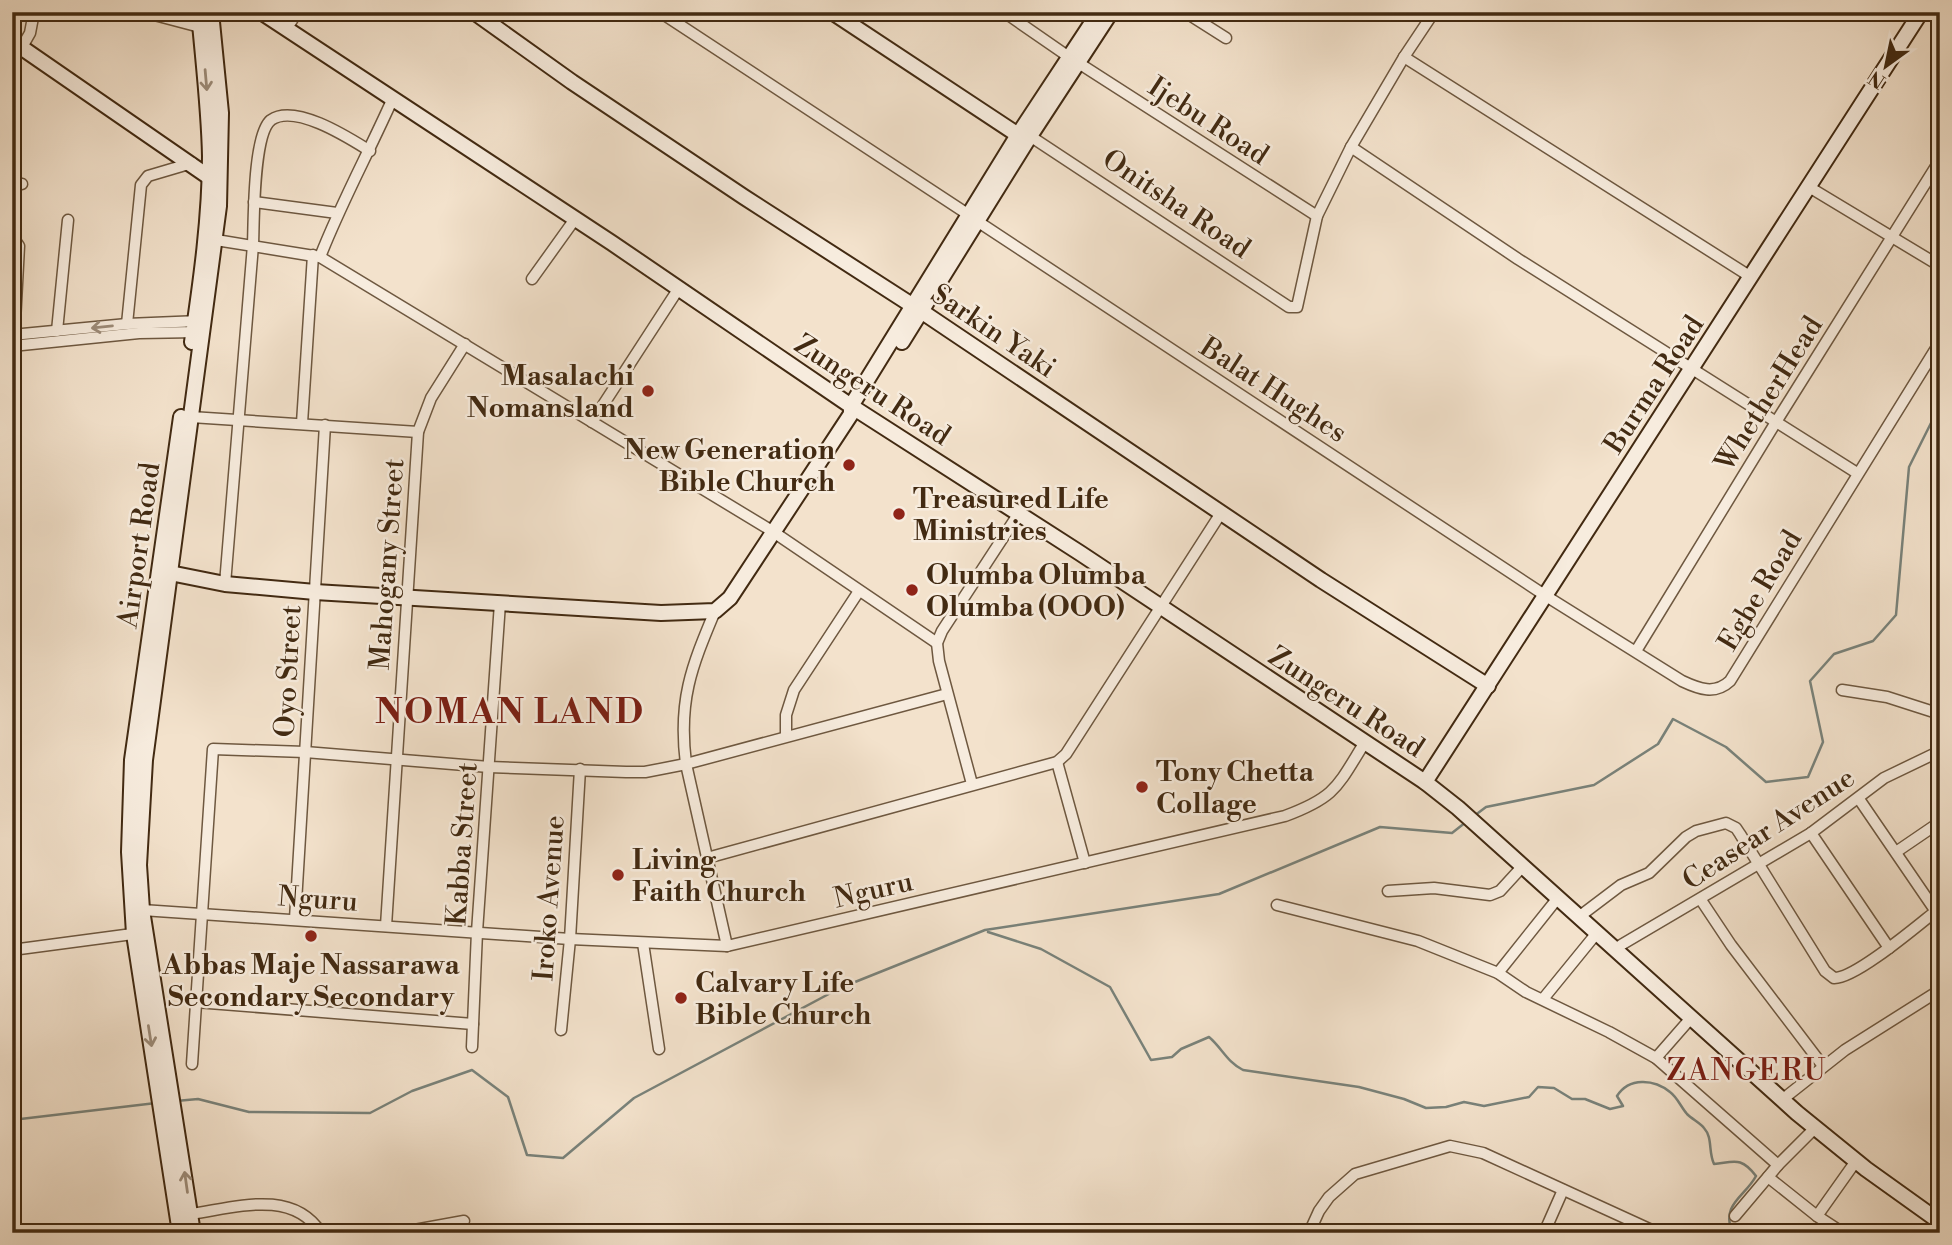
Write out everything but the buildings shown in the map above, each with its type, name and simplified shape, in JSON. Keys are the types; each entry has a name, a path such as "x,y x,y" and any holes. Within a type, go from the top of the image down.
{"street":[{"path":"34,12 30,33 17,44 209,177"},
{"path":"143,12 199,20"},
{"name":"Airport Road","path":"172,1133 129,852 132,760 199,327 216,240 221,178 221,113 211,12"},
{"name":"Zungeru Road","path":"261,12 856,407 1163,605 1365,742 1427,779 1473,820"},
{"path":"276,12 294,17 621,240 856,407 1023,506 1163,605 1427,779"},
{"name":"Sarkin Yaki","path":"474,12 572,82 1488,686"},
{"name":"Balat Hughes","path":"660,12 1546,596"},
{"name":"Onitsha Road","path":"832,12 1289,307 1297,307 1317,216"},
{"name":"Ijebu Road","path":"1004,12 1073,60 1317,216"},
{"path":"727,946 686,764 684,702 692,665 715,611 730,598 856,407 1073,60 1099,12"},
{"path":"1073,60 1111,12"},
{"path":"1185,12 1226,38"},
{"path":"1317,216 1351,147 1434,12"},
{"name":"Burma Road","path":"1427,779 1921,12"},
{"name":"Airport Road","path":"140,933 141,809 148,736 191,417 209,177 209,110 199,20"},
{"path":"1404,57 1751,277"},
{"path":"302,423 316,256 370,151 393,99"},
{"path":"225,584 253,245 254,202 263,129 272,119 279,117 316,121 370,151"},
{"path":"1351,147 1518,259 1857,473"},
{"name":"WhetherHead","path":"1636,651 1940,160"},
{"path":"127,324 141,185 148,176 192,163"},
{"path":"1809,187 1940,266"},
{"path":"254,202 337,213"},
{"path":"57,331 68,219"},
{"path":"532,279 575,219"},
{"path":"216,240 316,256 772,531 937,643"},
{"path":"12,242 19,245 13,341"},
{"path":"592,422 679,288"},
{"path":"13,341 57,331 127,324 199,327"},
{"path":"13,341 199,327"},
{"name":"Egbe Road","path":"1546,596 1696,688 1723,688 1730,681 1940,342"},
{"name":"Mahogany Street","path":"386,926 418,432 431,398 465,344"},
{"path":"191,417 418,432"},
{"name":"Oyo Street","path":"295,919 325,425"},
{"path":"972,784 947,694 937,643 942,631 1019,513"},
{"path":"707,858 1057,762 1066,754 1222,513"},
{"path":"170,573 225,584 315,592 661,613 715,611"},
{"path":"786,736 786,715 794,690 859,591"},
{"name":"Kabba Street","path":"472,1046 477,932 500,603"},
{"path":"1842,690 1887,697 1940,713"},
{"path":"192,1064 213,749 305,752 489,766 645,772 686,764 947,694"},
{"name":"Nguru","path":"142,910 570,939 727,946 1285,816 1312,806 1335,789 1365,742"},
{"name":"Ceasear Avenue","path":"1621,945 1811,833 1884,778 1940,751"},
{"path":"1057,762 1085,863"},
{"name":"Iroko Avenue","path":"561,1030 570,939 580,769"},
{"path":"1584,912 1621,885 1649,873 1686,838 1726,823 1735,828 1825,971 1834,978 1844,978 1938,914 1859,799"},
{"path":"1473,820 1557,899 1815,1128 1940,1222"},
{"path":"1473,820 1584,912 1788,1095 1940,1213"},
{"path":"1896,852 1940,822"},
{"path":"1811,833 1889,948"},
{"path":"1388,891 1434,888 1490,895 1500,891 1522,867"},
{"path":"1498,973 1557,899"},
{"path":"1701,900 1731,945 1823,1066"},
{"path":"1277,905 1418,941 1498,973 1527,992 1656,1058 1778,1165"},
{"path":"12,950 140,933"},
{"path":"1543,999 1596,933"},
{"path":"643,943 659,1049"},
{"path":"1788,1095 1823,1066 1940,990"},
{"path":"196,1002 474,1024"},
{"path":"1656,1058 1691,1018"},
{"path":"1735,1216 1778,1165 1815,1128"},
{"path":"172,1133 193,1233"},
{"path":"172,1133 180,1233"},
{"path":"1309,1233 1329,1197 1355,1174 1450,1146 1483,1153 1658,1233"},
{"path":"1816,1216 1856,1161"},
{"path":"1768,1177 1816,1216 1843,1233"},
{"path":"1544,1233 1563,1190"},
{"path":"191,1214 269,1203 299,1212 315,1223 321,1233"},
{"path":"398,1233 464,1222"}],"waterway":[{"path":"1474,816 1486,807 1594,785 1658,744 1673,719 1726,747 1766,782 1808,777 1823,742 1810,681 1834,654 1873,641 1896,615 1909,467 1934,417 1940,412"},
{"path":"176,1101 198,1099 249,1112 370,1113 412,1091 472,1070 508,1097 527,1155 563,1158 634,1098 840,988 985,930 1219,894 1380,827 1452,833 1466,822"},
{"path":"988,932 1041,949 1110,987 1151,1060 1172,1057 1181,1049 1209,1037 1243,1070 1359,1087 1426,1108 1446,1107 1464,1102 1484,1106 1529,1097 1538,1087 1554,1088 1572,1099 1585,1099 1610,1109 1623,1106 1617,1096 1628,1086 1642,1082 1657,1084 1672,1094 1687,1114 1704,1128 1709,1136 1714,1164 1741,1163 1756,1176 1732,1207 1729,1223 1732,1233"},
{"path":"12,1120 156,1103"}],"place":[{"name":"Masalachi Nomansland","path":"648,391"},
{"name":"New Generation Bible Church","path":"849,465"},
{"name":"Treasured Life Ministries","path":"899,514"},
{"name":"Olumba Olumba Olumba (OOO)","path":"912,590"},
{"name":"Tony Chetta Collage","path":"1142,787"},
{"name":"Living Faith Church","path":"618,875"},
{"name":"Abbas Maje Nassarawa Secondary Secondary","path":"311,936"},
{"name":"Calvary Life Bible Church","path":"681,998"}],"district":[{"name":"NOMAN LAND","path":"510,711"},
{"name":"ZANGERU","path":"1747,1070"}]}
